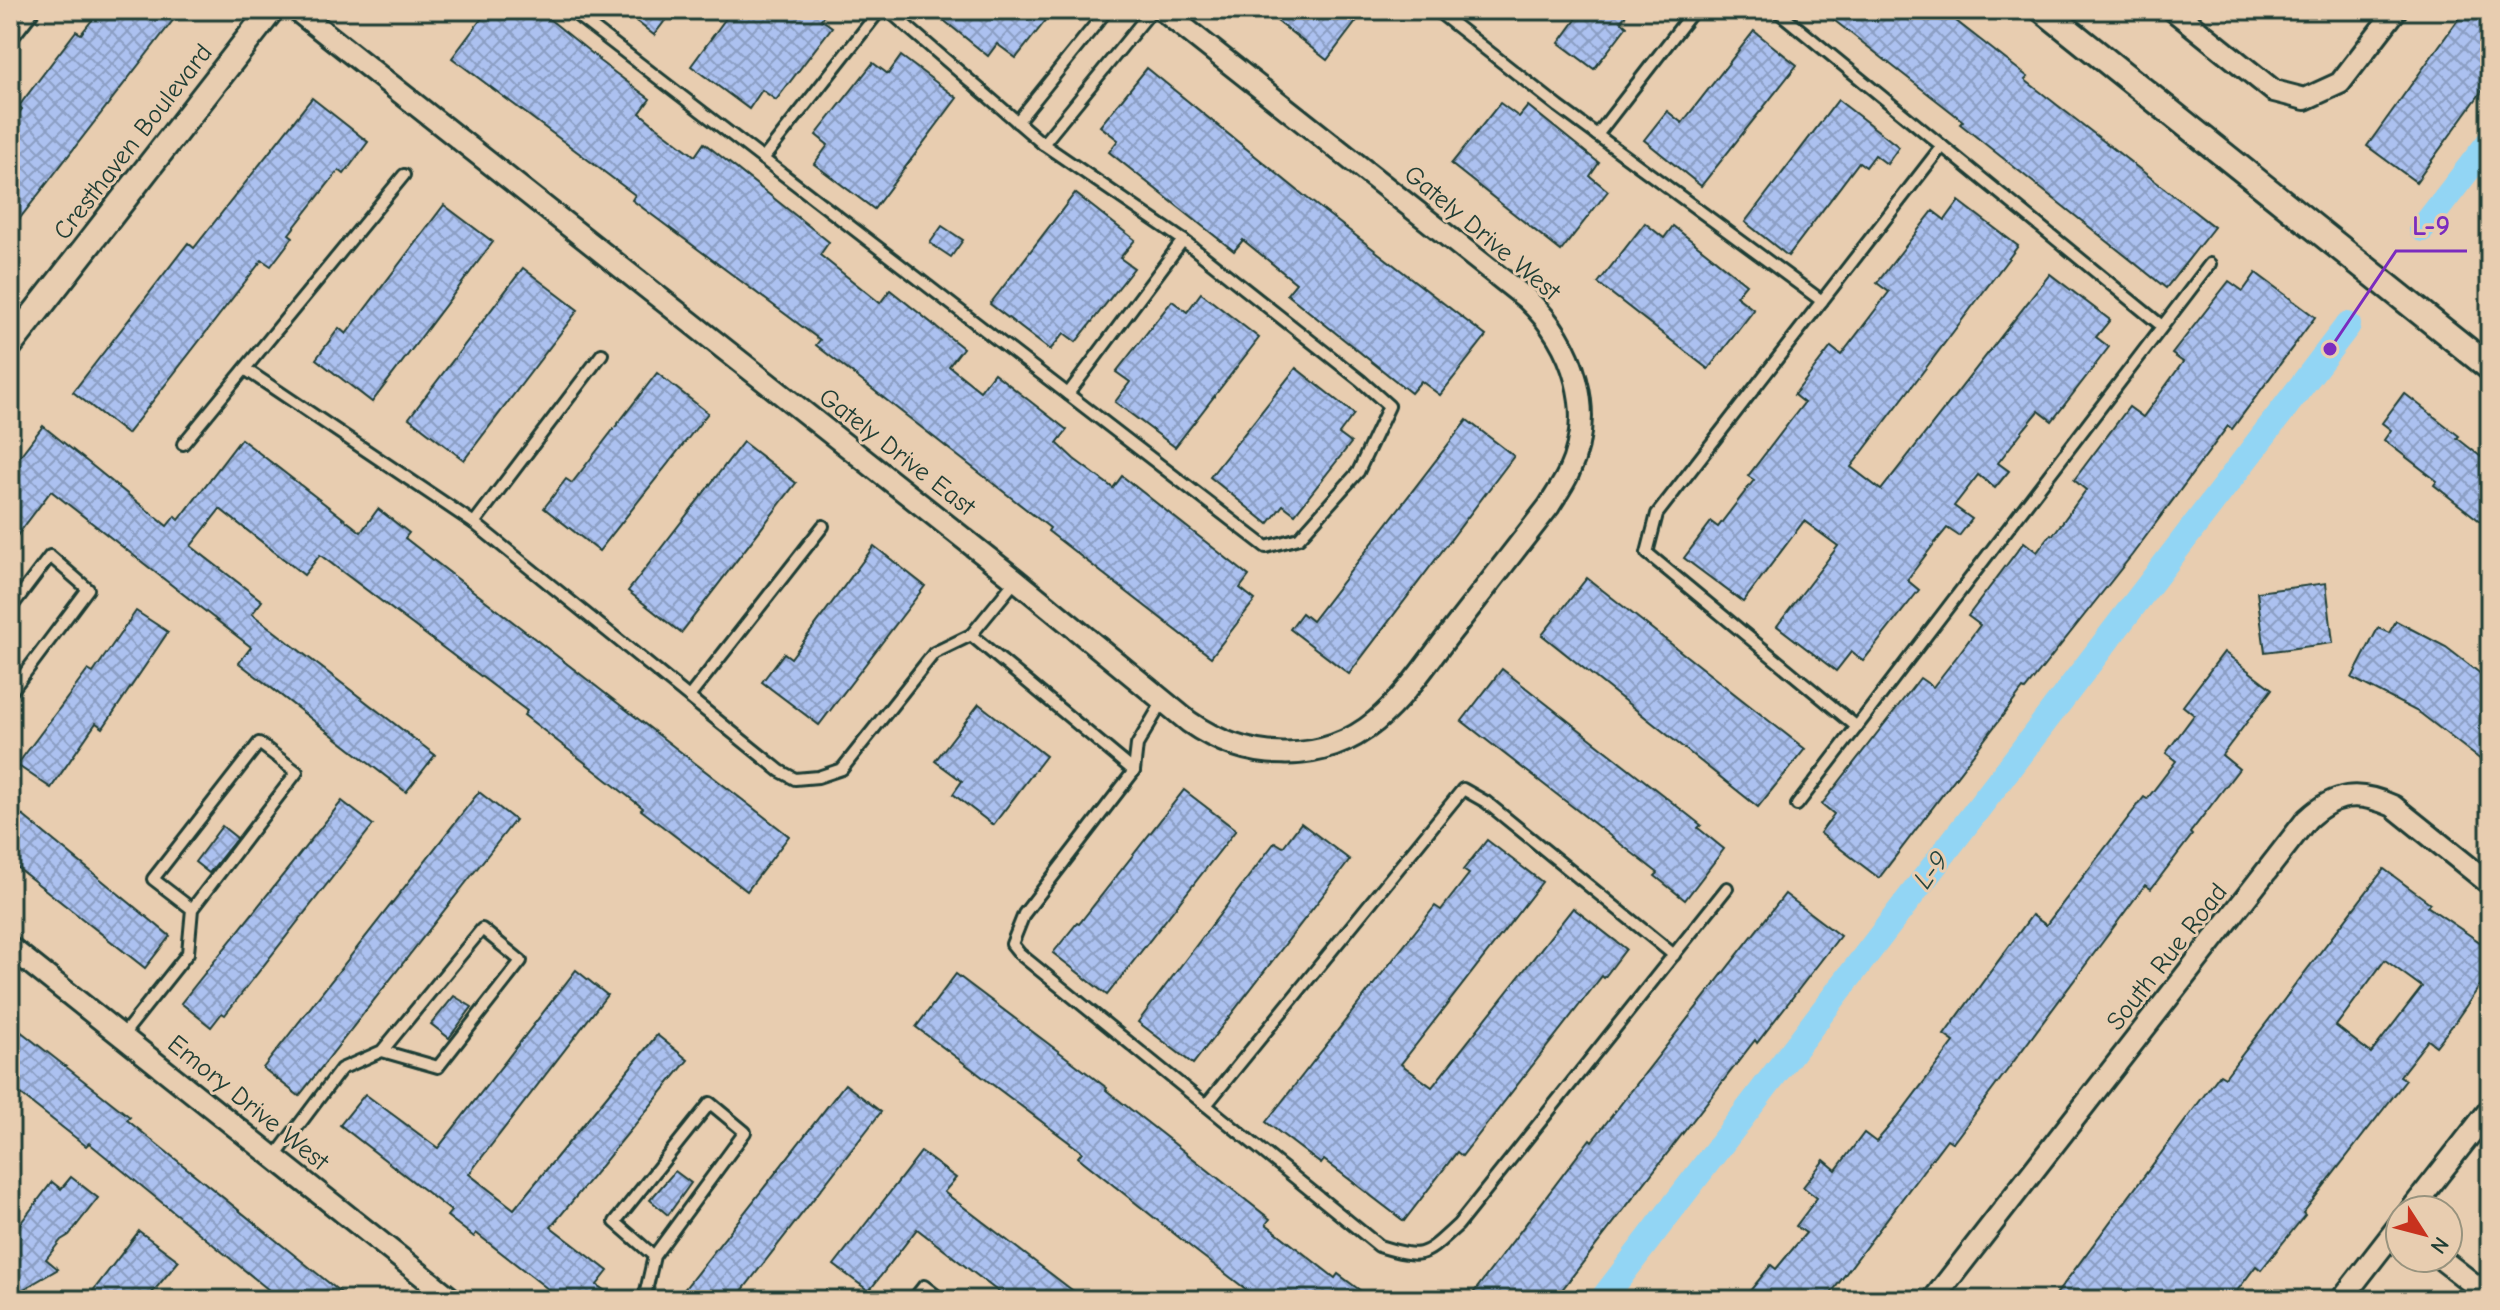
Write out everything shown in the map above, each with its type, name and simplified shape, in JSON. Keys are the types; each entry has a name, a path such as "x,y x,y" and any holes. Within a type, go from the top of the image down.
{"street":[{"name":"Cresthaven Boulevard","path":"10,345 271,10"},
{"name":"Gately Drive East","path":"296,10 1204,732 1238,748 1275,754 1311,752 1347,740 1378,720 1401,696 1469,608"},
{"name":"Gately Drive West","path":"1162,10 1527,299 1562,342 1576,376 1580,402 1578,439 1571,465 1549,506 1469,608"},
{"path":"2043,10 2490,368"},
{"path":"2173,10 2274,91 2305,99 2340,83 2396,10"},
{"name":"South Rue Road","path":"1933,1300 2297,832 2320,807 2347,797 2375,798 2393,806 2490,884"},
{"name":"Emory Drive West","path":"10,947 453,1300"},
{"path":"2424,1194 2490,1109"},
{"path":"2341,1300 2384,1245"},
{"path":"2461,1274 2490,1297"}],"lane":[{"path":"10,41 34,10"},
{"path":"570,10 1266,547 1299,538 1358,472 1389,406 1183,240 1043,144 888,10"},
{"path":"763,159 880,10"},
{"path":"1017,122 1107,10"},
{"path":"1043,144 1152,10"},
{"path":"1436,10 1597,135 1822,301"},
{"path":"1597,135 1694,10"},
{"path":"1776,10 2162,326"},
{"path":"1857,727 1647,553 1657,514 1942,146"},
{"path":"183,444 404,175"},
{"path":"1068,394 1183,240"},
{"path":"1797,805 2210,264"},
{"path":"474,523 602,354"},
{"path":"245,369 474,523 780,771 795,779 818,777 842,769 934,653 971,635 1016,580"},
{"path":"689,697 823,526"},
{"path":"10,609 50,556 88,589 10,693"},
{"path":"971,635 1134,771"},
{"path":"1163,701 1137,745 1134,771 1024,914 1012,944 1020,954 1379,1246 1410,1255 1427,1253 1458,1225 1727,888"},
{"path":"122,1036 188,953 192,909 297,772 259,743 153,879 192,909"},
{"path":"1206,1105 1463,789 1486,802 1674,955"},
{"path":"274,1158 341,1069 382,1051 482,929 521,961 438,1067 382,1051"},
{"path":"644,1300 654,1256 745,1132 710,1103 615,1222 654,1256"},
{"path":"913,1300 924,1286 942,1300"}],"building":[{"path":"100,10 181,10 10,231 10,124 22,109 19,106 76,31 81,34"},
{"path":"488,10 538,10 650,99 640,113 657,127 695,156 704,143 829,242 820,255 880,303 890,290 963,348 949,366 980,391 994,373 1067,430 1057,443 1074,459 1113,488 1122,476 1249,576 1240,588 1255,600 1211,657 816,345 820,340 632,200 635,195 452,58"},
{"path":"622,10 673,10 654,35"},
{"path":"732,10 828,10 821,19 832,27 776,100 762,90 749,109 691,66"},
{"path":"931,10 1054,10 1016,58 997,44 988,56"},
{"path":"1263,10 1365,10 1327,60"},
{"path":"1583,10 1630,10 1621,21 1627,26 1594,69 1559,43"},
{"path":"1821,10 1942,10 2028,77 2025,80 2214,227 2166,288 1960,124 1963,121"},
{"path":"2465,10 2490,10 2490,80 2416,182 2367,146"},
{"path":"1754,31 1797,65 1701,186 1644,140 1667,111 1682,123"},
{"path":"901,56 957,98 874,209 814,164 828,145 816,135 873,63 888,74"},
{"path":"1147,68 1307,198 1486,336 1440,395 1421,381 1411,393 1287,294 1296,283 1243,240 1234,251 1109,152 1118,140 1100,126"},
{"path":"312,98 368,142 344,174 339,170 289,234 293,237 271,266 262,260 127,434 73,392 188,243 194,248"},
{"path":"1838,100 1899,147 1887,164 1875,155 1866,167 1859,162 1788,256 1745,222"},
{"path":"1500,103 1519,117 1528,106 1599,163 1590,176 1608,191 1561,251 1451,164"},
{"path":"1075,193 1135,240 1120,258 1134,268 1076,342 1064,333 1050,350 990,304"},
{"path":"1959,201 2018,246 1851,467 1881,490 2050,274 2110,320 2096,337 2109,347 2052,421 2039,411 2024,429 1998,463 2009,471 1995,488 1978,475 1954,506 1972,519 1959,536 1947,528 1934,544 1907,580 1919,590 1863,661 1851,652 1836,671 1777,626 1838,546 1804,521 1743,602 1684,558 1711,522 1718,527 1754,480 1748,476 1804,403 1794,395 1831,347 1841,355 1889,292 1877,283 1933,211 1945,220"},
{"path":"444,205 493,242 372,402 316,359 339,328 346,334"},
{"path":"1645,223 1664,238 1673,226 1746,284 1736,296 1754,310 1708,369 1598,283"},
{"path":"942,226 963,240 951,257 930,243"},
{"path":"523,268 578,310 464,460 409,418"},
{"path":"2256,273 2315,317 2232,429 2228,426 2132,555 2023,689 1879,878 1820,833 1834,814 1822,804 1920,678 1933,687 1958,655 1980,625 1968,616 2024,542 2037,552 2053,535 2086,490 2074,480 2129,407 2143,417 2183,362 2172,354 2229,281 2243,291"},
{"path":"1201,293 1259,338 1175,447 1115,402 1130,382 1116,372 1172,301 1187,312"},
{"path":"1296,368 1354,414 1339,434 1351,443 1295,514 1283,505 1268,524 1210,477"},
{"path":"657,373 708,413 599,551 544,508 566,479 572,483"},
{"path":"2404,393 2490,464 2490,529 2434,485 2437,481 2384,440 2391,430 2382,423"},
{"path":"1467,420 1514,456 1349,674 1290,629 1302,613 1312,621"},
{"path":"43,426 167,526 175,516 179,520 241,439 361,532 378,509 409,533 405,538 789,836 747,891 524,715 527,711 320,555 304,575 220,509 191,546 262,601 252,614 435,755 406,792 239,663 251,647 51,491 10,545 10,469"},
{"path":"743,442 796,483 681,633 628,591"},
{"path":"874,546 925,586 819,725 762,682 784,653 791,658"},
{"path":"1587,578 1805,749 1758,807 1542,635"},
{"path":"2326,583 2333,643 2265,652 2257,592"},
{"path":"136,611 168,632 103,728 96,723 51,788 17,765 88,670 93,673"},
{"path":"2396,621 2446,647 2490,681 2490,767 2420,713 2352,678 2378,628 2389,633"},
{"path":"2224,652 2272,689 2222,755 2239,769 2190,833 2192,835 2151,889 2145,885 1953,1143 1947,1139 1826,1300 1760,1300 1749,1292 1771,1265 1776,1269 1806,1233 1796,1226 1817,1198 1803,1187 1824,1160 1836,1170 1864,1133 1876,1142 1954,1042 1944,1035 2032,915 2046,925 2144,797 2147,799 2176,761 2166,753 2194,715 2183,706"},
{"path":"1502,669 1701,825 1698,828 1724,849 1685,900 1655,876 1658,873 1462,721"},
{"path":"979,704 1046,756 993,825 953,794 962,781 935,761"},
{"path":"1184,790 1236,830 1107,995 1053,953"},
{"path":"479,792 515,820 299,1096 263,1068"},
{"path":"342,801 373,825 225,1015 222,1013 211,1027 181,1003"},
{"path":"10,805 170,936 145,968 10,862"},
{"path":"1301,823 1350,860 1193,1064 1138,1022 1275,842 1283,847"},
{"path":"222,826 237,838 209,873 195,862"},
{"path":"1487,840 1542,882 1401,1064 1432,1087 1573,908 1626,949 1462,1156 1457,1152 1404,1221 1324,1160 1321,1164 1266,1122 1435,906 1441,910 1469,874 1463,870"},
{"path":"2384,869 2430,903 2427,906 2490,949 2490,971 2455,1022 2436,1046 2428,1040 2400,1076 2406,1080 2303,1213 2305,1215 2261,1270 2256,1266 2230,1300 2052,1300 2220,1074 2225,1077","holes":["2385,960 2422,987 2371,1053 2336,1026"]},
{"path":"1785,894 1840,936 1757,1043 1755,1040 1554,1300 1468,1300 1590,1139 1592,1141"},
{"path":"576,970 607,995 469,1174 514,1209 657,1035 688,1060 551,1227 608,1271 597,1285 617,1300 562,1300 476,1233 474,1237 447,1216 451,1211 340,1125 365,1094 438,1148"},
{"path":"956,974 1107,1088 1270,1219 1266,1224 1335,1278 1338,1274 1373,1300 1260,1300 1196,1251 1078,1157 1082,1152 916,1027"},
{"path":"454,996 472,1007 449,1038 431,1024"},
{"path":"10,1023 130,1117 127,1120 350,1300 281,1300 89,1143 86,1146 10,1086"},
{"path":"845,1084 881,1112 735,1300 676,1300"},
{"path":"921,1152 956,1178 944,1192 1085,1300 1009,1300 917,1229 869,1291 834,1265"},
{"path":"675,1171 691,1183 668,1215 650,1200"},
{"path":"71,1177 98,1198 46,1259 58,1269 10,1297 10,1237 52,1182 61,1189"},
{"path":"139,1231 179,1261 146,1300 86,1300"}],"waterway":[{"name":"L-9","path":"2422,229 2490,141"},
{"name":"L-9","path":"1602,1300 2348,325"}],"place":[{"name":"L-9","path":"2330,349"}]}
